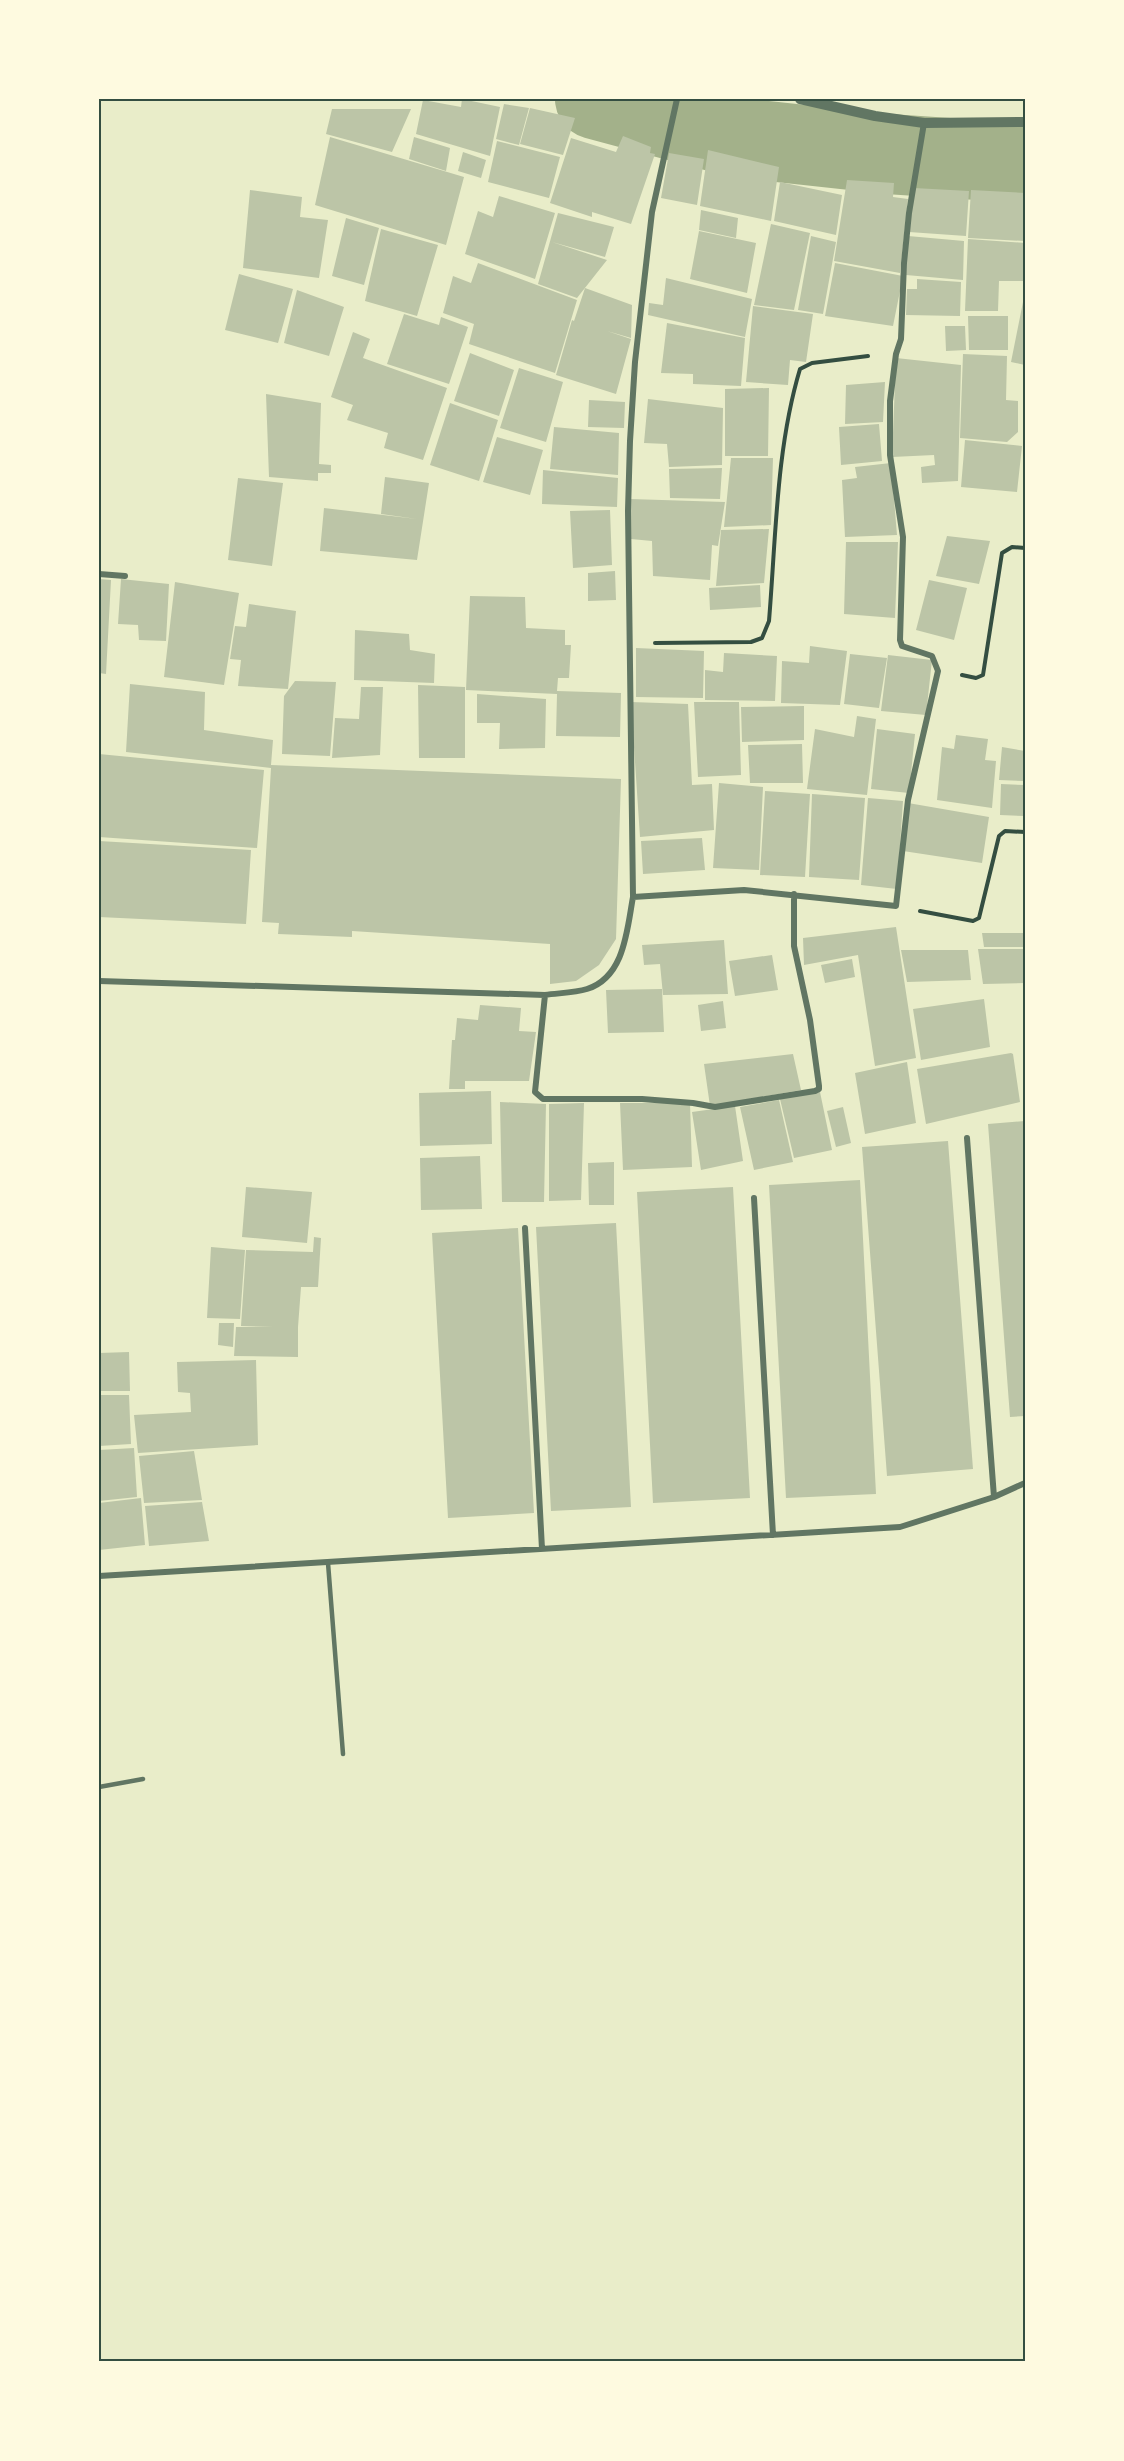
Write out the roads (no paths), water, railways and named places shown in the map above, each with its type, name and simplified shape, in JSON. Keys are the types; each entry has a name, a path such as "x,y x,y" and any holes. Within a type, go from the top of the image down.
{"street":[{"path":"99,981 545,995 588,989 606,977 616,965 622,952 633,897 628,511 635,362 652,212 677,99"},
{"path":"800,99 875,116 924,123 1025,122"},
{"path":"633,897 744,890 896,906 908,800 938,671 932,656 902,646 900,639 903,537 890,455 890,401 896,354 901,339 904,263 924,123"},
{"path":"99,574 125,576"},
{"path":"545,995 535,1092 543,1099 642,1099 693,1102 715,1107 815,1091 819,1089 819,1086 810,1020 794,946 795,894"},
{"path":"967,1137 994,1497"},
{"path":"754,1198 773,1535"},
{"path":"525,1228 542,1549"},
{"path":"99,1576 900,1527 994,1497 1025,1484"}],"lane":[{"path":"328,1563 343,1754"},
{"path":"99,1787 143,1779"}],"waterway":[{"path":"595,99 740,138 888,154 1025,163"}]}
